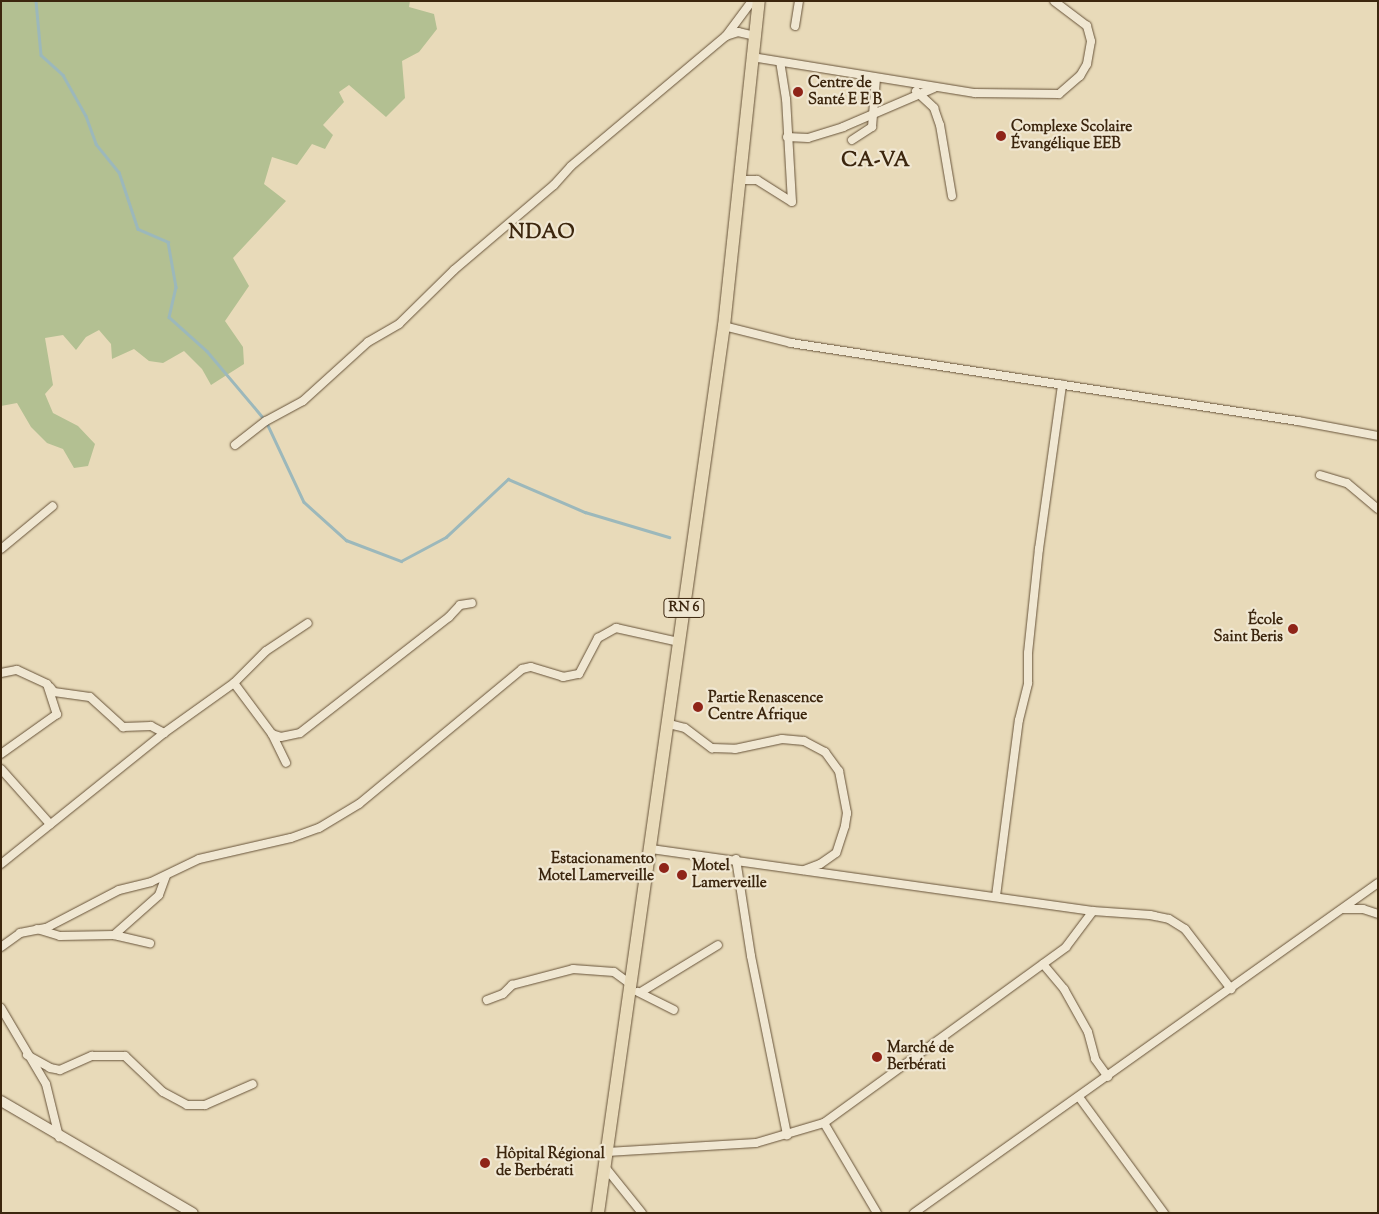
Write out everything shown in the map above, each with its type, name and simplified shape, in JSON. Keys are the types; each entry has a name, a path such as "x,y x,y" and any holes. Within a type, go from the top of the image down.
{"main road":[{"name":"RN 6","path":"598,1213 629,987 669,724 724,326 738,180 759,1"}],"street":[{"path":"236,445 266,421 304,401 368,342 399,324 454,270 554,185 571,166 726,36 752,1"},
{"path":"795,26 799,1"},
{"path":"752,57 975,93 1059,94 1070,88 1087,64 1091,41 1087,26 1054,1"},
{"path":"726,36 738,32 755,36"},
{"path":"738,180 757,180 792,202 786,99 780,62"},
{"path":"852,140 872,127 876,78"},
{"path":"904,82 934,108 940,125 952,196"},
{"path":"788,137 814,137 936,87"},
{"path":"724,326 792,343 1378,436"},
{"path":"996,896 1020,720 1028,683 1028,653 1039,549 1062,385"},
{"path":"1320,475 1347,484 1378,509"},
{"path":"1,549 53,506"},
{"path":"272,734 281,737 300,733 460,606 472,603"},
{"path":"1,864 164,734 234,683 266,651 308,623"},
{"path":"1,946 20,933 62,921 119,890 166,876 207,856 291,838 319,828 358,804 522,669 531,667 564,676 579,674 598,638 616,628 679,642"},
{"path":"1,673 17,670 47,684 54,692 90,697 123,727 151,726 164,734"},
{"path":"234,683 272,734 286,763"},
{"path":"1,754 57,714 47,684"},
{"path":"669,724 685,728 712,748 735,749 782,739 804,741 826,752 834,761 839,772 846,813 842,841 836,853 820,864 803,871"},
{"path":"1,769 50,824"},
{"path":"651,849 736,859 803,871 996,896 1093,911 1150,915 1170,920 1185,930 1231,989"},
{"path":"736,859 750,956 787,1135"},
{"path":"114,936 159,895 166,876"},
{"path":"914,1213 1108,1077 1378,883"},
{"path":"1343,908 1363,909 1378,914"},
{"path":"607,1152 723,1146 787,1135 824,1123 1066,947 1093,911"},
{"path":"36,929 60,936 114,936 150,943"},
{"path":"642,992 718,945"},
{"path":"1043,964 1064,989 1088,1032 1095,1059 1108,1077"},
{"path":"487,1000 503,994 512,985 573,969 614,972 629,987 674,1010"},
{"path":"1,1008 27,1055 46,1084 59,1137"},
{"path":"27,1055 50,1068 60,1070 92,1056 125,1056 163,1092 187,1105 205,1105 253,1084"},
{"path":"1079,1097 1164,1213"},
{"path":"1,1101 59,1137 116,1165 193,1213"},
{"path":"824,1123 877,1213"},
{"path":"605,1167 642,1213"}],"green space":[{"path":"1,1 410,1 409,7 434,14 437,29 419,52 402,61 405,98 386,117 349,85 339,92 344,102 323,125 333,135 325,149 312,144 297,165 272,157 264,184 286,201 233,258 249,286 225,321 243,347 244,364 211,385 202,369 184,351 163,363 149,361 134,349 112,359 111,344 99,330 86,337 76,350 63,335 45,338 53,385 45,394 53,413 78,426 95,444 88,466 74,468 63,449 47,443 31,427 17,403 1,406"}],"waterway":[{"path":"36,1 41,55 63,75 86,116 96,144 119,172 138,229 168,242 176,287 169,317 207,351 266,421 304,502 346,540 401,561 446,537 508,479 585,512 669,537"}],"place":[{"name":"Centre de Santé E E B","path":"798,92"},
{"name":"Complexe Scolaire Évangélique EEB","path":"1001,136"},
{"name":"École Saint Beris","path":"1293,629"},
{"name":"Partie Renascence Centre Afrique","path":"698,707"},
{"name":"Estacionamento Motel Lamerveille","path":"664,868"},
{"name":"Motel Lamerveille","path":"682,875"},
{"name":"Marché de Berbérati","path":"877,1057"},
{"name":"Hôpital Régional de Berbérati","path":"485,1163"}],"district":[{"name":"CA-VA","path":"876,161"},
{"name":"NDAO","path":"542,233"}]}
